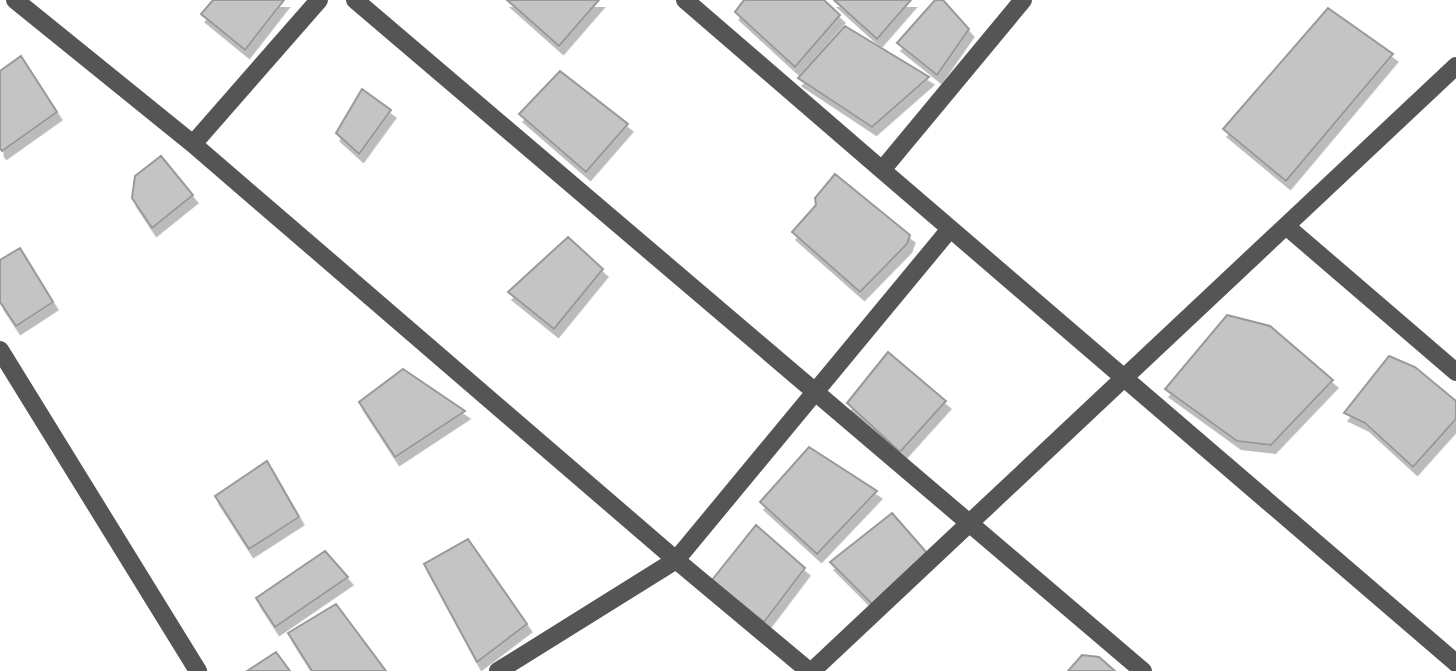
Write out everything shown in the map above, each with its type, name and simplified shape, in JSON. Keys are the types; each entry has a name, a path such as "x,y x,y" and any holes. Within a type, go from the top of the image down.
{"street":[{"path":"15,0 193,144 676,560 811,671 1286,226 1453,75"},
{"path":"193,144 319,0"},
{"path":"355,0 1143,671"},
{"path":"685,0 1456,663"},
{"path":"882,170 1021,1"},
{"path":"1286,226 1456,372"},
{"path":"498,671 676,560 950,229"},
{"path":"0,349 198,671"}],"building":[{"path":"213,0 284,0 245,50 201,14"},
{"path":"507,0 599,0 559,46"},
{"path":"744,0 824,0 840,15 795,67 735,12"},
{"path":"834,0 911,0 877,39"},
{"path":"935,0 943,0 969,29 937,75 897,43"},
{"path":"1328,8 1393,54 1286,181 1223,129"},
{"path":"845,26 929,77 872,127 798,78"},
{"path":"21,56 57,112 2,151 0,71"},
{"path":"560,71 628,124 586,172 519,114"},
{"path":"362,89 391,110 359,154 336,133"},
{"path":"161,156 193,195 152,228 132,198 135,176"},
{"path":"835,174 910,235 907,244 860,292 792,232 816,205 815,198"},
{"path":"568,237 603,269 554,329 508,292"},
{"path":"20,248 53,302 16,326 0,302 0,260"},
{"path":"1227,315 1270,326 1333,380 1271,445 1237,441 1165,389"},
{"path":"888,352 946,401 900,452 847,403"},
{"path":"1389,356 1415,367 1456,401 1456,419 1413,467 1365,423 1344,413"},
{"path":"403,369 465,411 395,457 359,402"},
{"path":"809,447 877,491 817,554 760,502"},
{"path":"267,461 299,517 249,549 215,496"},
{"path":"892,513 927,553 872,604 830,562"},
{"path":"756,525 805,568 764,622 712,580"},
{"path":"468,539 527,624 477,662 424,564"},
{"path":"325,551 348,577 275,627 256,598"},
{"path":"336,604 386,671 312,671 288,633"},
{"path":"276,652 290,671 247,671"},
{"path":"1082,655 1099,657 1115,671 1068,671"}]}
